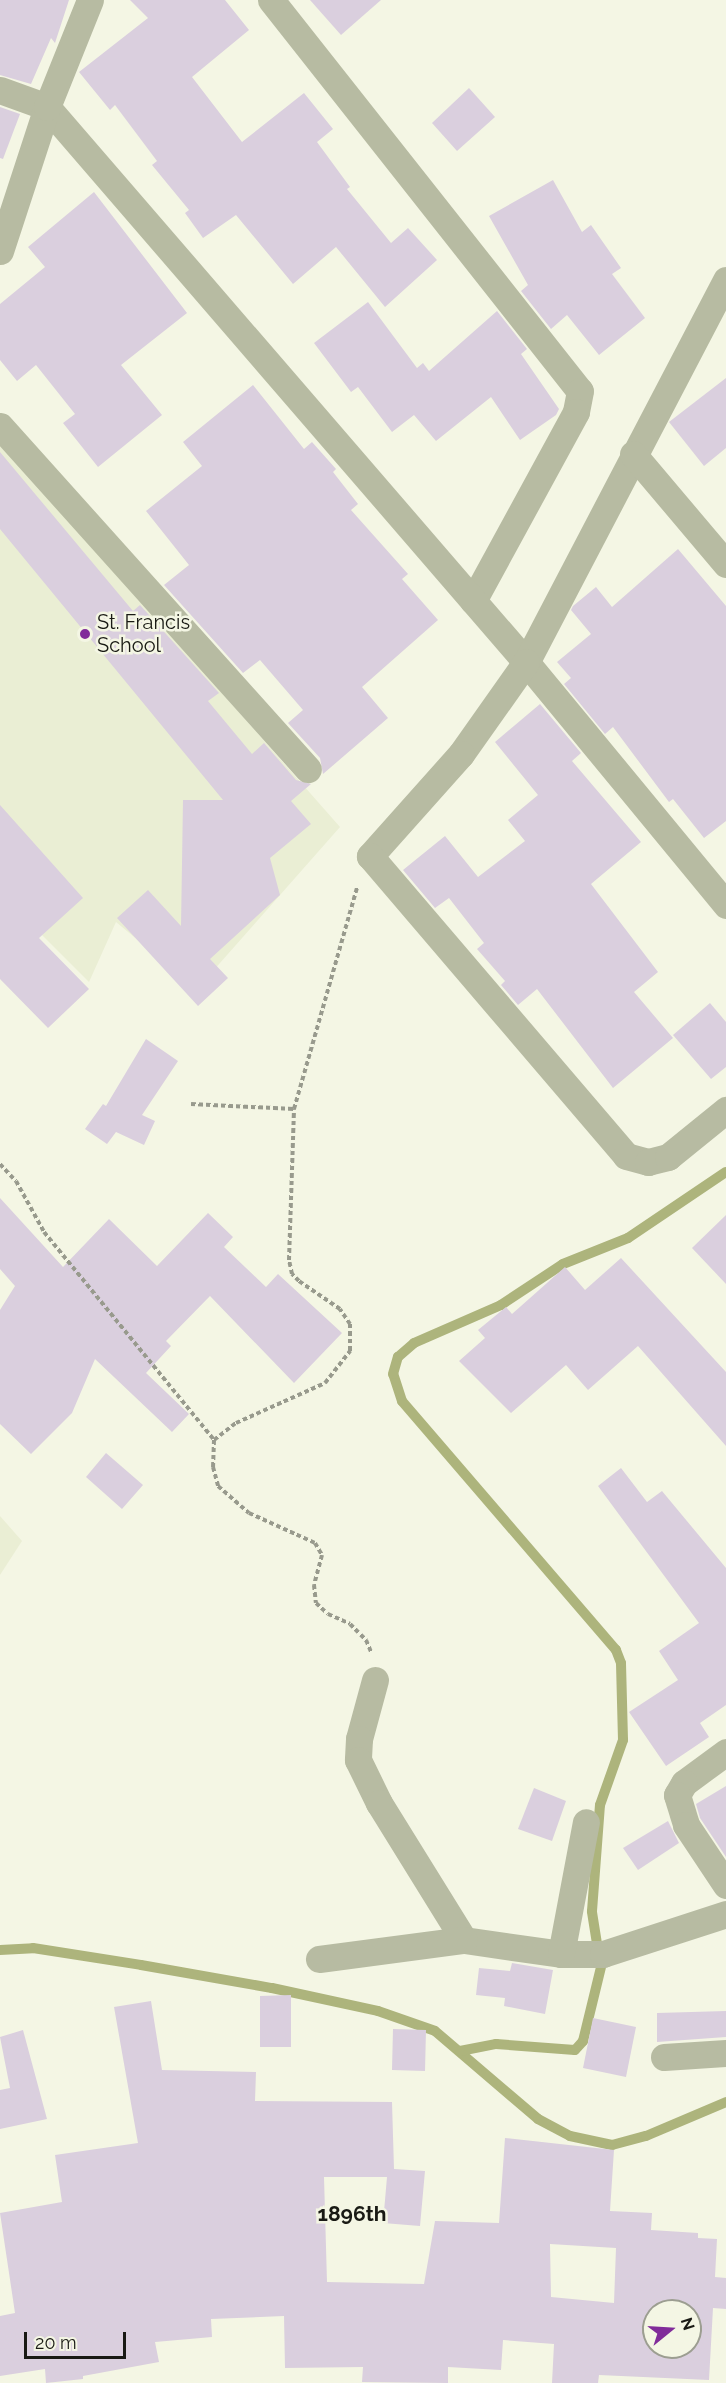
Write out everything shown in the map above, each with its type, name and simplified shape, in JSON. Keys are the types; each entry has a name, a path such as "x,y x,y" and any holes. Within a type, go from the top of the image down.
{"street":[{"path":"0,251 47,107 90,0"},
{"path":"271,0 580,391 576,412 473,601"},
{"path":"0,90 47,107 526,662 726,905"},
{"path":"726,280 526,662 461,754 370,856 626,1156 648,1162 668,1157 726,1110"},
{"path":"0,426 308,769"},
{"path":"633,454 726,564"},
{"path":"375,1680 359,1739 358,1760 379,1803 464,1940"},
{"path":"726,1752 684,1783 678,1795 686,1825 726,1885"},
{"path":"561,1954 586,1822"},
{"path":"319,1959 464,1940 561,1954 622,1951 726,1914"},
{"path":"664,2057 726,2053"}],"path":[{"path":"214,1440 236,1424 325,1383 350,1351 350,1324 340,1309 292,1274 294,1109 314,1031 370,856"},
{"path":"191,1104 294,1109"},
{"path":"0,1164 16,1181 44,1232 214,1440 213,1467 218,1486 249,1513 315,1543 322,1554 314,1586 316,1603 366,1640 375,1660 375,1680"}],"shaded area":[{"name":"St. Francis School","path":"0,441 340,827 197,989 116,922 89,982 0,893"},
{"path":"0,1516 22,1541 0,1575"}],"building":[{"path":"0,0 69,0 55,43 51,38 31,84 0,75"},
{"path":"130,0 225,0 249,30 192,77 242,142 304,93 333,129 317,142 350,187 347,189 391,243 408,228 437,260 385,307 336,247 293,284 236,215 203,238 185,213 189,210 152,165 157,161 115,105 110,110 79,72 148,18"},
{"path":"310,0 381,0 341,35"},
{"path":"469,88 495,117 457,151 432,123"},
{"path":"0,107 20,114 3,159 0,158"},
{"path":"553,180 582,232 591,225 621,268 612,274 645,318 599,355 567,315 551,329 521,291 528,285 489,216"},
{"path":"94,192 187,313 121,365 162,415 98,467 63,423 75,414 36,365 17,381 0,360 0,304 45,267 28,247"},
{"path":"368,302 417,368 423,363 429,371 497,311 527,349 521,354 559,409 556,415 520,440 491,397 436,441 414,415 392,432 358,387 351,392 314,343"},
{"path":"726,378 726,448 704,466 669,422"},
{"path":"253,385 304,449 312,442 336,469 333,472 358,504 351,510 408,574 402,579 438,620 362,687 388,718 323,774 320,758 288,723 303,710 260,660 243,673 164,585 189,565 146,511 202,466 183,442"},
{"path":"0,452 133,611 140,605 219,693 208,701 252,754 264,743 296,780 311,784 291,801 311,824 270,858 280,895 210,959 228,978 198,1006 117,918 148,890 181,926 183,800 223,800 0,529"},
{"path":"678,549 726,606 726,821 704,838 673,799 669,802 613,727 605,734 564,684 571,678 557,662 591,634 571,610 573,606 596,587 612,607"},
{"path":"540,704 581,753 572,761 641,842 591,884 658,972 634,992 673,1038 613,1088 537,989 518,1005 501,985 505,981 477,949 484,943 449,898 435,908 403,870 445,836 478,877 525,841 508,820 538,795 495,742"},
{"path":"0,805 83,898 39,938 89,989 48,1028 0,979"},
{"path":"710,1003 726,1022 726,1067 711,1079 673,1035"},
{"path":"146,1039 178,1061 142,1115 155,1121 144,1145 116,1132 107,1144 85,1129 103,1104 106,1106"},
{"path":"0,1198 63,1267 109,1219 157,1266 208,1213 233,1237 224,1247 266,1287 278,1274 342,1333 294,1383 210,1296 166,1341 171,1346 146,1373 189,1414 172,1432 95,1359 72,1413 31,1454 0,1424 0,1310 15,1286 0,1269"},
{"path":"726,1215 726,1284 692,1248"},
{"path":"621,1258 726,1372 726,1446 638,1346 588,1390 566,1365 511,1413 459,1361 485,1338 478,1330 506,1307 512,1314 565,1267 585,1290"},
{"path":"106,1453 143,1485 122,1509 86,1477"},
{"path":"621,1468 647,1502 662,1491 726,1568 726,1705 700,1723 709,1737 666,1766 629,1712 678,1680 659,1651 699,1623 598,1486"},
{"path":"726,1786 726,1857 700,1818 696,1804"},
{"path":"534,1788 566,1801 552,1841 518,1829"},
{"path":"668,1821 679,1843 638,1870 623,1848"},
{"path":"512,1963 553,1970 545,2014 504,2006 505,1998 476,1995 479,1968 510,1971"},
{"path":"291,1995 291,2047 260,2047 260,1996"},
{"path":"151,2001 162,2070 256,2072 255,2101 392,2102 394,2169 425,2171 420,2226 383,2223 387,2177 324,2177 327,2282 424,2284 435,2221 499,2223 505,2138 614,2150 610,2211 652,2213 651,2230 698,2233 698,2238 717,2239 715,2277 726,2278 726,2309 713,2308 709,2380 599,2375 598,2383 552,2383 554,2344 503,2340 501,2370 448,2367 448,2383 362,2382 363,2367 285,2368 284,2316 211,2319 212,2337 155,2342 159,2362 83,2376 83,2379 46,2383 45,2369 0,2376 0,2316 15,2313 0,2213 62,2202 55,2155 138,2143 114,2007","holes":["550,2244 616,2248 614,2303 551,2297"]},
{"path":"726,2011 726,2037 657,2042 657,2013"},
{"path":"593,2018 636,2027 626,2077 583,2068"},
{"path":"393,2029 426,2030 425,2071 392,2070"},
{"path":"23,2030 47,2119 0,2129 0,2090 10,2088 0,2037"}],"waterway":[{"path":"598,1950 592,1911 600,1805 623,1740 621,1663 616,1650 402,1401 393,1374 398,1357 414,1343 501,1305 563,1264 628,1238 726,1172"},
{"path":"0,1950 33,1948 141,1965 272,1988 378,2011 435,2031 538,2119 570,2136 612,2145 646,2136 726,2102"},
{"path":"460,2051 496,2044 575,2050 583,2041 601,1967"}],"place":[{"name":"St. Francis School","path":"85,634"}],"district":[{"name":"1896th","path":"352,2214"}]}
